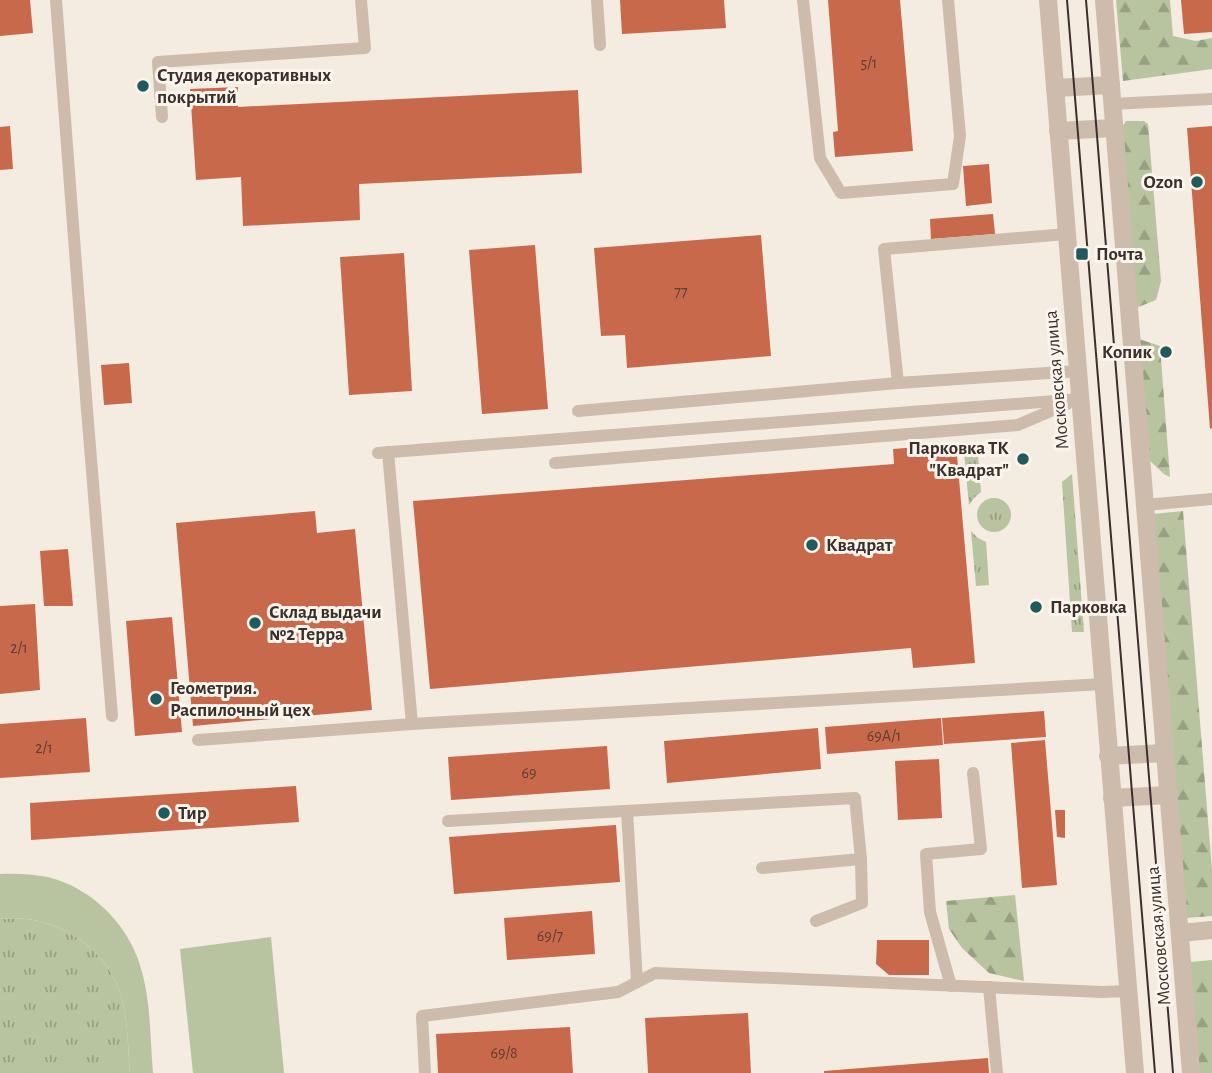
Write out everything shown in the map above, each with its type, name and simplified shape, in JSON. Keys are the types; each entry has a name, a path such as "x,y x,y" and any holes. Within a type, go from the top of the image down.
{"street":[{"name":"Московская улица","path":"1048,0 1135,1073"},
{"name":"Московская улица","path":"1104,0 1191,1073"},
{"path":"1055,88 1111,85"},
{"path":"1058,131 1114,128"},
{"path":"1108,756 1165,753"},
{"path":"1112,798 1168,795"},
{"path":"1180,933 1212,930"}],"lane":[{"path":"56,0 112,716"},
{"path":"162,117 158,62 365,48 361,0"},
{"path":"597,0 600,45"},
{"path":"803,0 820,158 841,193 953,184 960,136 948,0"},
{"path":"1112,104 1212,99"},
{"path":"898,383 884,249 1067,233"},
{"path":"578,411 898,383 1078,371"},
{"path":"412,724 383,453 1080,399"},
{"path":"555,463 1018,425 1080,399"},
{"path":"1145,505 1212,499"},
{"path":"198,740 412,724 1103,684"},
{"path":"951,986 930,912 926,855 981,849 973,773"},
{"path":"448,821 855,798 862,903 816,921"},
{"path":"627,811 637,982"},
{"path":"762,868 861,859"},
{"path":"425,1073 422,1016 618,992 655,974 1128,991"},
{"path":"989,987 997,1073"}],"green space":[{"path":"1116,0 1170,0 1173,36 1196,41 1212,38 1212,69 1123,81"},
{"path":"1126,121 1144,121 1148,124 1161,281 1156,300 1136,308 1122,127"},
{"path":"1139,339 1160,346 1170,477 1149,460"},
{"path":"977,442 981,492 969,505 963,443"},
{"path":"1072,474 1084,632 1072,632 1062,482"},
{"path":"994,498 1006,503 1011,515 1006,527 994,532 982,527 977,515 982,503"},
{"path":"1183,511 1212,870 1212,916 1186,918 1153,514"},
{"path":"971,531 986,542 989,585 976,586"},
{"path":"0,874 36,875 65,882 95,900 119,925 137,955 145,984 153,1073 130,1073 123,1003 117,983 106,966 93,950 60,928 21,918 0,919"},
{"path":"1015,895 1024,981 989,973 962,948 949,929 946,901"},
{"path":"0,919 41,921 78,938 93,950 117,983 127,1029 130,1073 0,1073"},
{"path":"271,937 284,1073 193,1073 180,949"},
{"path":"1212,960 1212,1073 1199,1073 1190,962"}],"building":[{"path":"0,0 30,0 33,33 0,36"},
{"path":"620,0 724,0 726,28 622,34"},
{"path":"828,0 900,0 913,151 835,157 833,132 838,131"},
{"path":"1181,0 1212,0 1212,32 1184,34"},
{"path":"238,87 238,107 578,90 582,173 359,184 360,220 243,226 241,177 196,180 190,89"},
{"path":"10,126 13,169 0,170 0,127"},
{"path":"1212,126 1212,428 1210,429 1187,128"},
{"path":"989,164 992,203 966,206 963,166"},
{"path":"993,214 995,234 931,239 930,219"},
{"path":"761,235 771,356 627,368 625,335 601,336 594,248"},
{"path":"535,245 548,409 482,414 469,250"},
{"path":"404,253 412,391 349,395 340,257"},
{"name":"Копик","path":"1161,347 1170,347 1170,358 1162,358"},
{"path":"129,363 132,403 104,405 101,365"},
{"name":"Квадрат","path":"956,444 975,663 913,668 911,648 430,689 413,501 894,464 893,449"},
{"name":"Склад выдачи №2 Терра","path":"315,511 317,533 355,529 372,710 193,726 176,523"},
{"path":"68,549 73,606 44,606 40,551"},
{"path":"35,604 40,690 0,694 0,606"},
{"name":"Геометрия. Распилочный цех","path":"172,617 182,732 135,736 126,621"},
{"path":"1044,711 1046,737 944,744 942,718"},
{"path":"86,718 90,772 0,778 0,724"},
{"path":"941,718 943,745 827,754 825,727"},
{"path":"818,728 821,769 667,783 664,741"},
{"path":"1045,740 1057,885 1022,888 1011,743"},
{"path":"607,746 610,789 451,800 448,757"},
{"path":"939,759 942,818 898,820 895,761"},
{"name":"Тир","path":"296,786 299,822 31,840 30,803"},
{"path":"1055,810 1065,810 1065,838 1057,837"},
{"path":"616,825 620,882 454,894 449,837"},
{"path":"592,911 595,954 507,960 504,918"},
{"path":"877,940 929,940 929,975 889,975 876,964"},
{"path":"748,1013 751,1073 648,1073 645,1018"},
{"path":"570,1027 573,1073 438,1073 436,1034"},
{"path":"988,1058 989,1073 824,1073 824,1071"}],"tram line":[{"path":"1067,0 1155,1073"},
{"path":"1086,0 1173,1073"}],"place":[{"name":"Студия декоративных покрытий","path":"143,86"},
{"name":"Ozon","path":"1197,182"},
{"name":"Почта","path":"1082,254"},
{"name":"Копик","path":"1166,352"},
{"name":"Парковка ТК \"Квадрат\"","path":"1023,459"},
{"name":"Квадрат","path":"812,545"},
{"name":"Парковка","path":"1036,607"},
{"name":"Склад выдачи №2 Терра","path":"255,623"},
{"name":"Геометрия. Распилочный цех","path":"156,699"},
{"name":"Тир","path":"164,813"}]}
